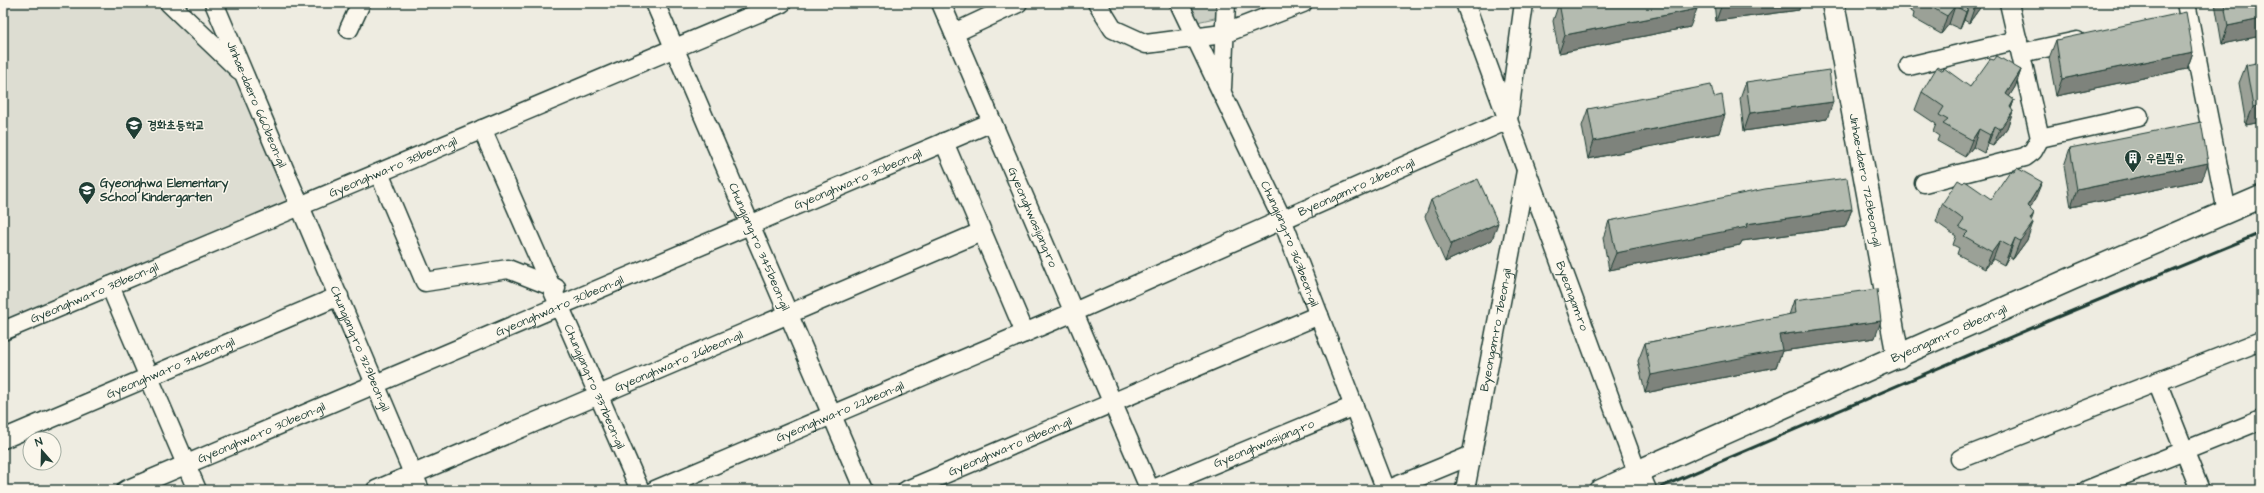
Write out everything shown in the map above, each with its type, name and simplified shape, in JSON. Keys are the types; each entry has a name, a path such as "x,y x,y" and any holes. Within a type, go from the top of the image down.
{"street":[{"path":"169,3 244,75"},
{"path":"349,29 361,3"},
{"name":"Chungjang-ro 345beon-gil","path":"656,3 864,490"},
{"name":"Gyeonghwa-ro 38beon-gil","path":"3,331 782,3"},
{"name":"Gyeonghwasijang-ro","path":"941,3 1151,490 1354,406"},
{"path":"954,33 1018,3"},
{"path":"1097,3 1113,29 1146,44 1223,34 1303,3"},
{"name":"Chungjang-ro 363beon-gil","path":"1179,3 1194,38 1222,89 1282,219 1387,490"},
{"path":"1222,89 1223,34 1226,3"},
{"name":"Byeongam-ro","path":"1465,3 1641,481"},
{"name":"Byeongam-ro","path":"1508,120 1524,3"},
{"name":"Jinhae-daero 728beon-gil","path":"1833,3 1898,357"},
{"path":"1924,183 2025,157 2033,151 2040,138 2009,3"},
{"name":"Jinhae-daero 660beon-gil","path":"220,5 244,75 301,206"},
{"path":"2183,14 2227,212"},
{"path":"1909,66 2019,46 2097,37"},
{"path":"2040,138 2139,116"},
{"name":"Byeongam-ro 21beon-gil","path":"1074,312 1508,120"},
{"name":"Gyeonghwa-ro 30beon-gil","path":"126,490 992,122"},
{"name":"Chungjang-ro 337beon-gil","path":"482,129 640,490"},
{"path":"944,142 1025,333"},
{"name":"Byeongam-ro 7beon-gil","path":"1465,490 1526,171"},
{"path":"379,173 425,282 508,269 579,298"},
{"name":"Byeongam-ro 8beon-gil","path":"1641,481 1898,357 2071,279 2261,197"},
{"name":"Chungjang-ro 329beon-gil","path":"301,206 416,482"},
{"name":"Gyeonghwa-ro 26beon-gil","path":"376,490 416,482 598,395 981,232"},
{"path":"110,286 197,490"},
{"name":"Gyeonghwa-ro 34beon-gil","path":"3,439 339,296"},
{"name":"Gyeonghwa-ro 22beon-gil","path":"655,490 1074,312"},
{"path":"1113,402 1319,315"},
{"path":"1960,459 2261,341"},
{"path":"2157,382 2200,490"},
{"name":"Gyeonghwa-ro 18beon-gil","path":"907,490 1113,402"},
{"path":"2087,490 2261,420"},
{"path":"1387,490 1472,454"},
{"path":"1598,490 1641,481"}],"shaded area":[{"name":"경화초등학교","path":"9,3 163,3 234,77 294,203 3,325 3,6"},
{"path":"1190,3 1217,3 1219,17 1197,22"}],"building":[{"path":"1559,3 1695,3 1697,9 1565,35"},
{"path":"1924,3 1970,3 1966,12 1955,6 1947,16"},
{"path":"2224,3 2261,3 2261,19 2228,26"},
{"path":"2186,12 2193,52 2062,79 2056,40"},
{"path":"1997,56 2021,70 2006,94 2014,100 2010,107 2013,111 2000,129 1995,126 1990,135 1979,129 1972,140 1943,124 1948,120 1939,115 1944,107 1922,92 1937,67 1943,71 1944,68 1970,87 1990,59 1994,60"},
{"path":"2261,62 2261,105 2253,107 2246,65"},
{"path":"1829,70 1833,102 1750,113 1746,82"},
{"path":"1711,85 1714,97 1722,95 1725,115 1594,141 1588,109"},
{"path":"2201,122 2208,163 2077,190 2070,148"},
{"path":"2017,168 2042,182 2027,206 2034,213 2030,219 2033,223 2020,241 2015,238 2011,247 2000,241 1992,252 1964,236 1968,232 1959,227 1964,220 1942,204 1958,180 1963,183 1965,181 1991,199 2010,171 2014,172"},
{"path":"1847,178 1852,209 1746,224 1747,227 1616,253 1609,221 1765,189"},
{"path":"1478,179 1498,223 1451,244 1431,200"},
{"path":"1877,289 1881,321 1779,335 1782,350 1651,375 1645,343 1796,313 1794,300"}],"railway":[{"path":"1654,490 2055,318 2261,233"}],"place":[{"name":"경화초등학교","path":"134,140"},
{"name":"우림필유","path":"2133,173"},
{"name":"Gyeonghwa Elementary School Kindergarten","path":"87,205"}]}
